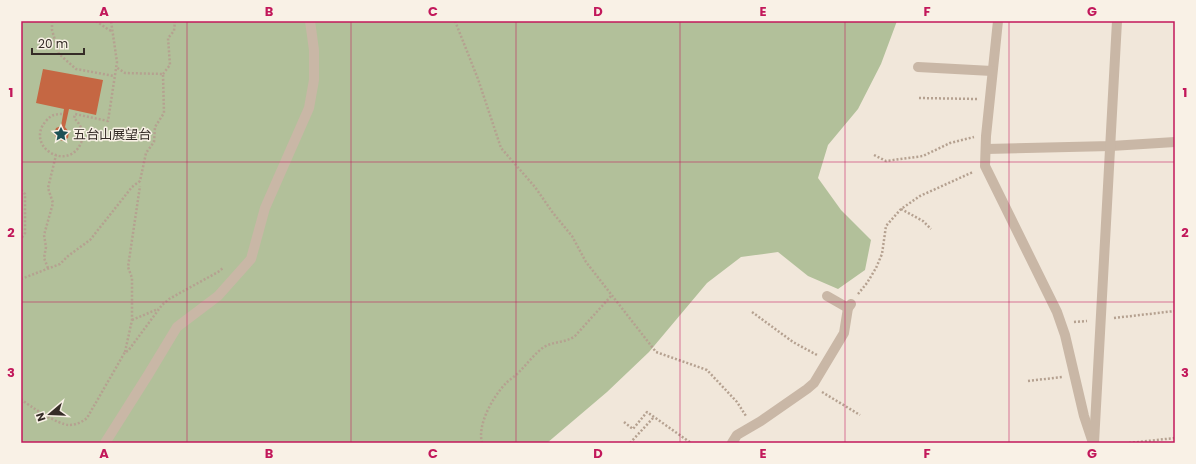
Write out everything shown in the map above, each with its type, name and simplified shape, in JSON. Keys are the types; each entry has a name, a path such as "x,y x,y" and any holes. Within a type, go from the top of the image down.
{"street":[{"path":"106,443 177,327 218,296 251,259 265,208 310,108 314,80 314,50 310,21"},
{"path":"998,21 989,99 985,166 1062,323 1084,416 1094,443"},
{"path":"1094,443 1102,320 1117,21"},
{"path":"918,67 992,70"},
{"path":"986,149 1111,146 1175,142"},
{"path":"732,443 737,435 814,383 844,332 849,306 827,296"}],"path":[{"path":"52,21 52,30 59,54 76,69 114,76"},
{"path":"96,21 112,31"},
{"path":"74,118 75,114 108,121 117,62 111,21"},
{"path":"21,279 60,264 68,256 90,240 132,187 140,181 146,153 154,142 155,127 164,113 163,74 170,65 168,38 174,31 175,21"},
{"path":"455,21 478,79 501,148 535,187 553,213 572,236 586,262 656,352 707,370 737,402 752,426"},
{"path":"116,67 125,73 163,74"},
{"path":"919,98 989,99"},
{"path":"62,114 50,116 44,123 40,134 43,146 47,152 61,157 69,156 79,148 83,134 79,123 70,116"},
{"path":"874,155 886,161 923,156 950,143 978,135 986,136"},
{"path":"48,268 44,258 46,247 44,235 53,204 48,188 56,155"},
{"path":"849,306 867,283 876,268 882,254 886,226 901,209 920,196 985,166"},
{"path":"21,399 28,406 68,425 82,422 87,418 125,352 132,320 132,278 128,267 140,186"},
{"path":"21,190 25,194 25,233 21,239"},
{"path":"901,209 923,222 930,229"},
{"path":"125,352 128,352 159,308 169,299 218,272 228,264"},
{"path":"482,443 480,436 482,423 496,396 506,382 518,373 546,346 570,340 612,295"},
{"path":"132,320 159,308"},
{"path":"1062,323 1102,320 1175,311"},
{"path":"752,312 793,342 827,361"},
{"path":"1028,381 1074,376"},
{"path":"814,383 825,394 860,415"},
{"path":"624,422 633,429 647,412 691,443"},
{"path":"630,443 654,417"},
{"path":"1129,443 1174,437"}],"green space":[{"path":"21,21 897,21 881,64 858,109 828,145 818,178 841,210 871,240 865,270 838,289 808,276 778,252 741,257 707,283 649,352 607,392 547,443 21,443"}],"building":[{"path":"43,69 103,80 96,115 69,109 65,127 69,132 68,138 63,141 57,139 54,134 56,128 61,126 64,109 36,103"}],"place":[{"name":"五台山展望台","path":"61,134"}]}
